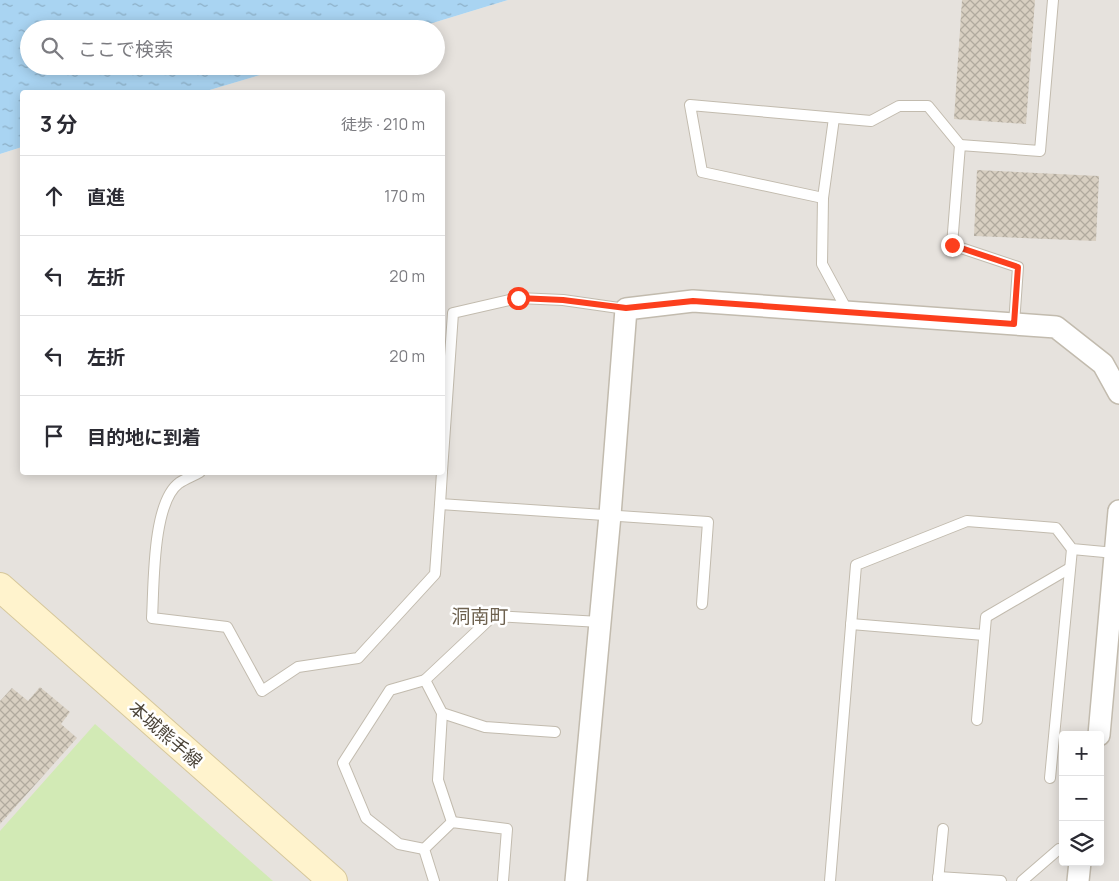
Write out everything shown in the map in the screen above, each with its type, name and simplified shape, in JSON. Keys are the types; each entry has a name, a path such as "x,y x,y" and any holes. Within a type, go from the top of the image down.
{"main road":[{"name":"本城熊手線","path":"0,587 333,881"},
{"name":"本城熊手線","path":"0,608 310,881"}],"street":[{"path":"576,881 610,516 626,308 693,301 1056,327 1103,364 1119,393"},
{"path":"1099,731 1119,510"},
{"path":"1078,881 1080,866"}],"lane":[{"path":"960,145 1040,151 1052,0"},
{"path":"823,198 702,172 690,105 871,121 899,106 928,106 960,145 952,245 1018,267 1014,324"},
{"path":"834,118 823,198 822,264 848,312"},
{"path":"445,317 453,313 518,298 563,300 626,308"},
{"path":"445,429 453,313"},
{"path":"194,475 178,484 163,508 157,540 152,618 227,627 262,691 298,667 358,658 435,574 442,475"},
{"path":"440,504 708,522 702,604"},
{"path":"830,881 856,565 968,521 1056,528 1072,549 1050,778"},
{"path":"1072,549 1115,553"},
{"path":"977,720 986,617 1070,568"},
{"path":"424,849 399,844 366,818 343,763 390,690 424,680 492,616 600,622"},
{"path":"851,624 984,635"},
{"path":"424,680 442,713 438,780 452,822"},
{"path":"442,713 485,727 555,732"},
{"path":"424,849 452,822"},
{"path":"452,822 507,829 503,881"},
{"path":"943,828 938,879 1001,881"},
{"path":"1022,881 1059,848"},
{"path":"424,849 434,881"}],"shaded area":[{"path":"508,0 1119,0 1119,881 0,881 0,154 20,148 20,475 445,475 445,90 210,90 260,75 445,75 445,20 442,20"}],"green space":[{"path":"95,724 273,881 0,881 0,831"}],"water":[{"path":"0,0 508,0 442,20 20,20 20,75 260,75 210,90 20,90 20,148 0,154"}],"building":[{"path":"962,0 1035,0 1026,124 954,119"},
{"path":"977,170 1099,176 1096,241 974,236"},
{"path":"40,687 70,712 61,724 77,738 0,824 0,701 12,688 28,701"}],"district":[{"name":"洞南町","path":"480,616"}],"route":[{"path":"518,298 563,300 626,308 693,301 1014,324 1018,267 952,245"}]}
